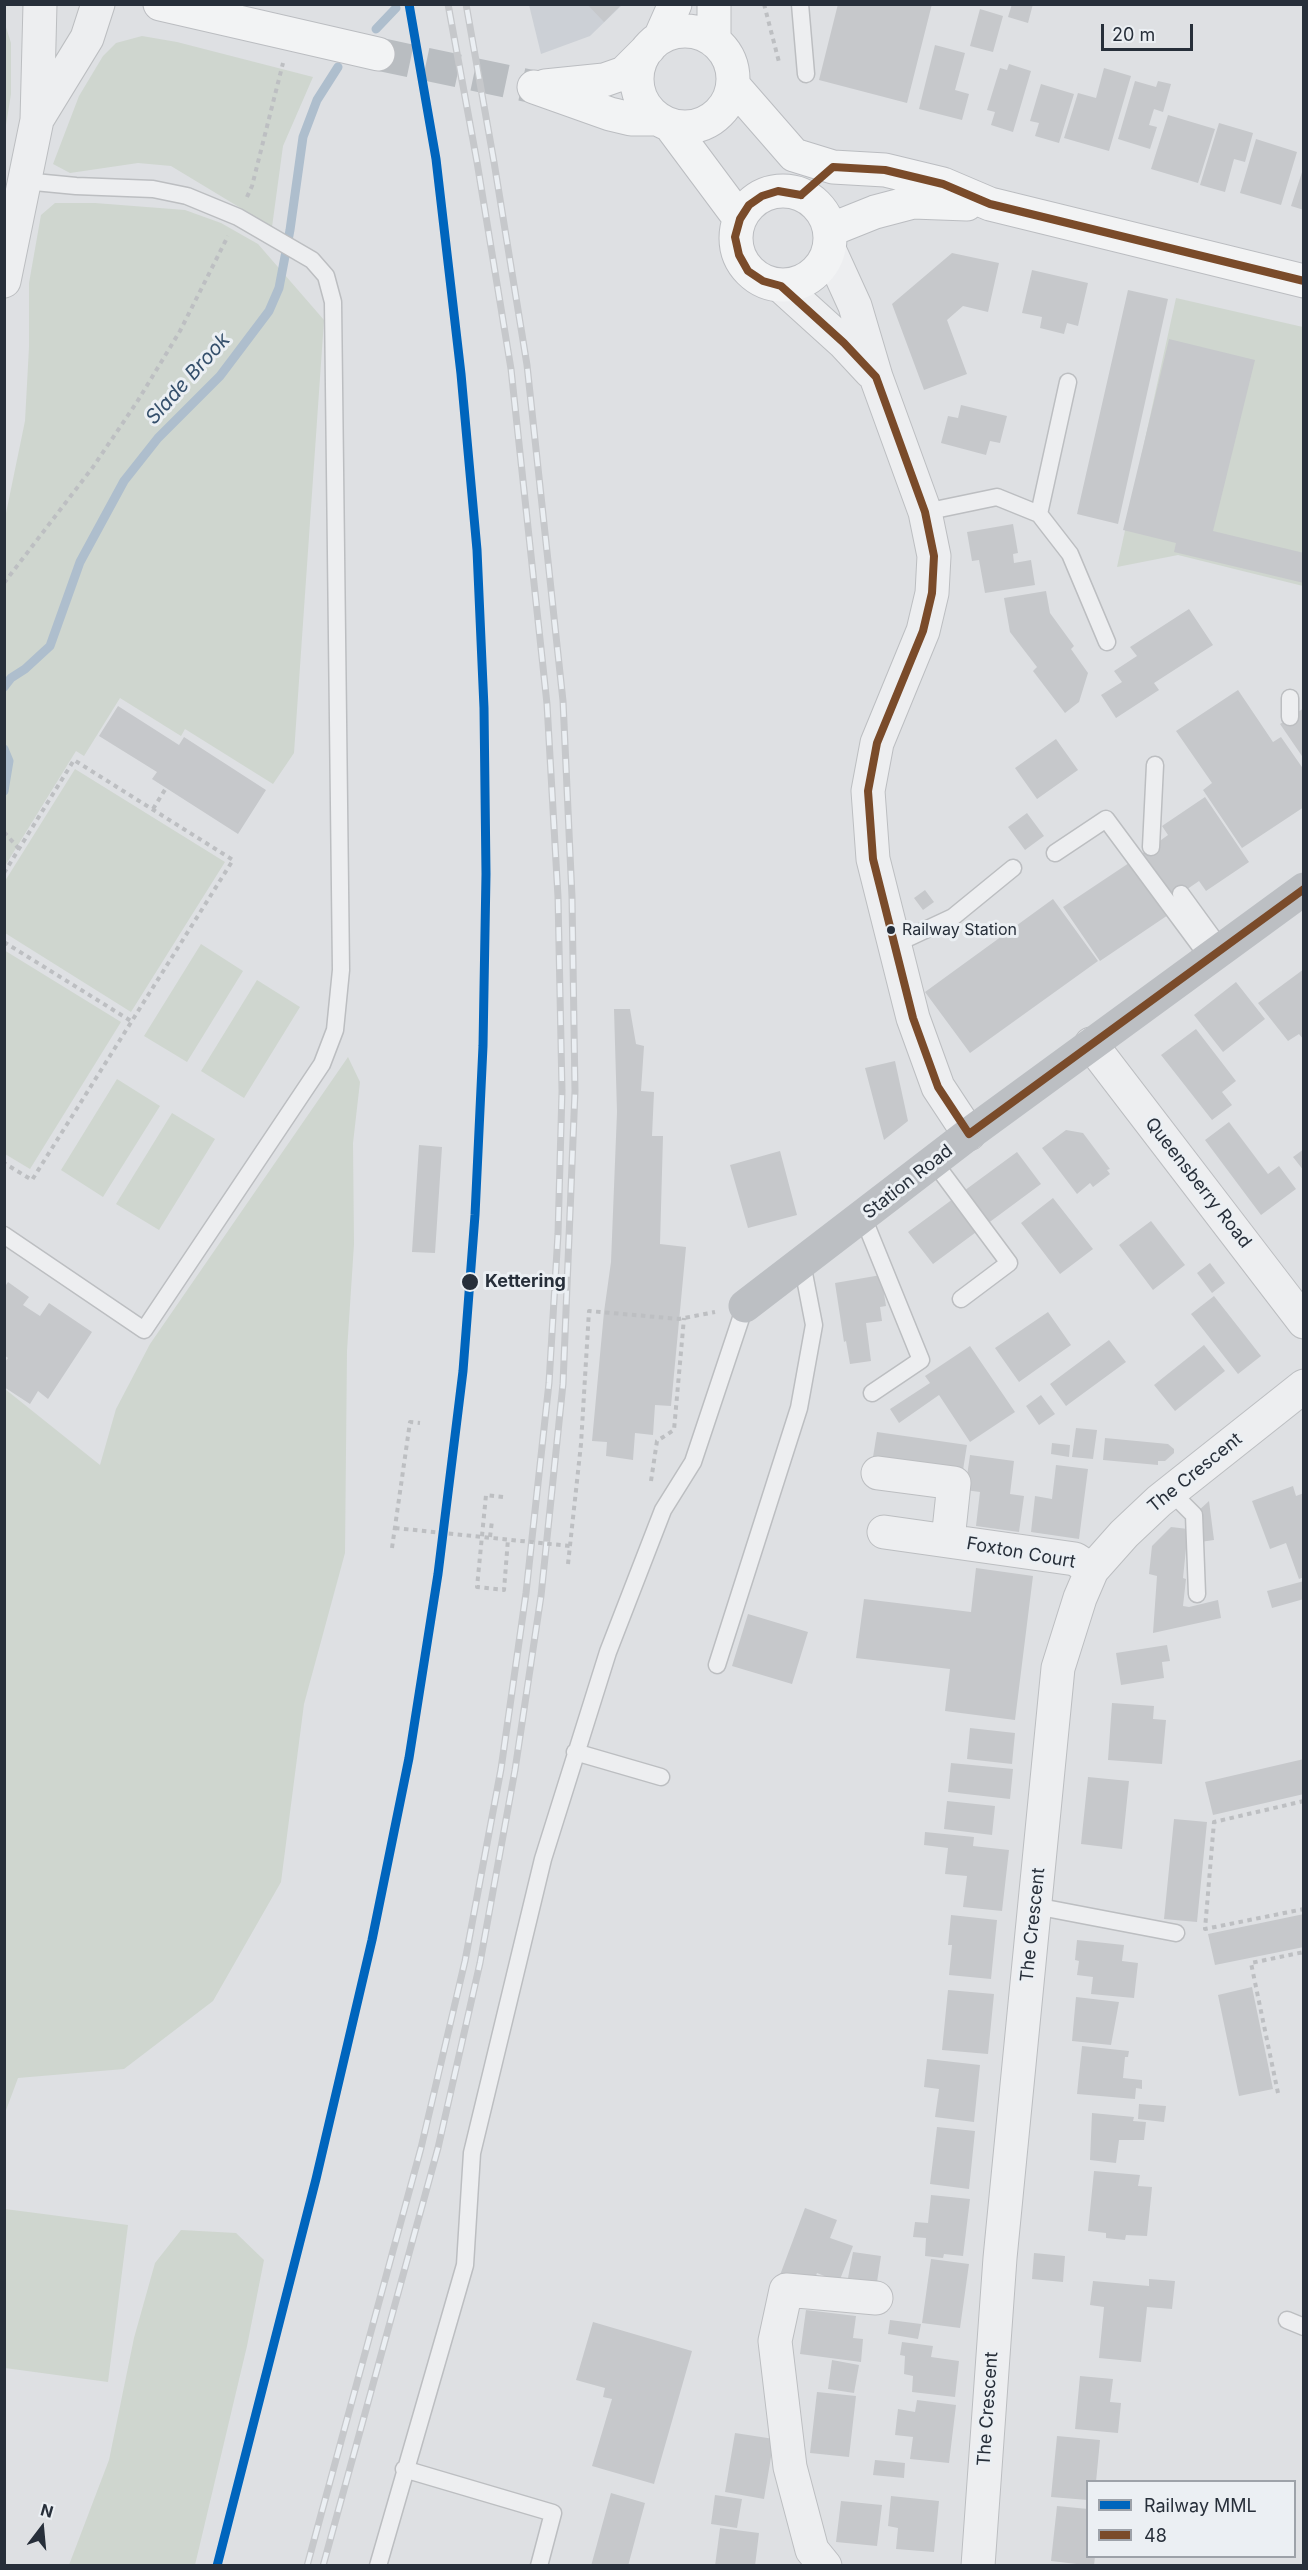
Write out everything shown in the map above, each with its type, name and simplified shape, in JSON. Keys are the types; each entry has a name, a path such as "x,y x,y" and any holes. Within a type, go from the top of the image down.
{"main road":[{"path":"160,4 204,10 378,54"},
{"path":"675,4 655,42 643,56 637,79 642,101 664,122 740,219"},
{"path":"714,4 714,41"},
{"path":"688,31 702,34 714,41 729,60 733,85 728,101 718,115 704,124 687,128 610,114 534,87 614,77 624,73 655,42 674,33 688,31"},
{"path":"733,85 794,155 833,167 885,170 943,184 990,204 1304,281"},
{"path":"794,155 798,194"},
{"path":"798,194 833,167"},
{"path":"778,191 798,194 815,203 824,215 830,239 823,264 812,276 797,284 781,286 763,281 748,271 739,255 735,237 740,219 749,205 762,196 778,191"},
{"path":"830,239 875,212 913,202 990,204"},
{"name":"Station Road","path":"745,1306 969,1134 1304,889"}],"street":[{"path":"4,281 37,120 40,4"},
{"path":"37,120 87,38 98,4"},
{"path":"830,239 855,306 876,377 925,512 933,556 932,593 923,631 877,743 868,791 873,859 913,1018 938,1087 969,1134"},
{"path":"781,286 844,343 876,377"},
{"name":"Queensberry Road","path":"1091,1044 1304,1322"},
{"name":"The Crescent","path":"973,2564 1000,2258 1058,1668 1080,1598 1092,1570 1124,1534 1171,1492 1304,1386"},
{"name":"Foxton Court","path":"878,1473 954,1484 948,1540"},
{"name":"Foxton Court","path":"884,1532 1075,1560 1092,1570"},
{"path":"825,2565 812,2550 790,2467 775,2341 786,2290 876,2298"}],"lane":[{"path":"800,4 806,74"},
{"path":"4,1235 144,1330 322,1064 335,1030 341,970 333,302 326,276 312,260 238,217 187,196 153,189 24,181"},
{"path":"1039,514 1068,382"},
{"path":"925,512 997,497 1039,514 1070,554 1107,642"},
{"path":"1290,698 1290,717"},
{"path":"1152,847 1155,765"},
{"path":"1055,853 1106,819 1215,954"},
{"path":"893,945 953,917 1013,868"},
{"path":"1181,894 1215,954"},
{"path":"934,1162 1009,1263 961,1299"},
{"path":"862,1217 921,1360 872,1393"},
{"path":"717,1665 799,1408 814,1325 802,1263"},
{"path":"378,2565 465,2265 472,2153 521,1942 543,1859 608,1652 663,1510 693,1462 745,1306"},
{"path":"1171,1492 1194,1515 1197,1594"},
{"path":"575,1752 661,1777"},
{"path":"1035,1906 1176,1933"},
{"path":"1287,2320 1304,2327"},
{"path":"404,2469 553,2513 539,2565"}],"path":[{"path":"4,583 93,467 180,331 252,186 284,60"},
{"path":"4,873 74,760 233,860 32,1180 4,1163"},
{"path":"153,809 166,788"},
{"path":"4,832 20,850"},
{"path":"4,942 131,1022"},
{"path":"568,1564 580,1444 589,1311 682,1319 674,1430 657,1441 649,1497 663,1510"},
{"path":"392,1548 410,1422 420,1423"},
{"path":"504,1497 486,1496 477,1587 504,1590 508,1539"},
{"path":"490,1537 492,1521"},
{"path":"395,1528 570,1546"},
{"path":"1304,1800 1214,1821 1205,1929 1304,1909"},
{"path":"1278,2093 1251,1963 1304,1952"}],"shaded area":[{"path":"529,5 622,5 590,36 541,54"},
{"path":"5,24 11,43 11,94 5,131"},
{"path":"142,36 177,42 313,77 283,146 272,227 171,166 138,163 70,173 53,164 79,96 103,56 116,43"},
{"path":"55,203 95,203 185,210 221,223 258,244 324,320 294,753 273,784 185,729 181,736 120,698 84,756 76,751 5,866 5,518 25,421 29,347 29,283 41,215"},
{"path":"1176,298 1303,327 1303,586 1178,555 1117,567"},
{"path":"75,769 225,862 131,1012 5,933 5,881"},
{"path":"201,944 243,971 187,1062 144,1036"},
{"path":"4,950 121,1022 30,1169 5,1154"},
{"path":"257,980 300,1007 244,1098 201,1071"},
{"path":"348,1057 360,1082 353,1143 354,1244 347,1351 345,1553 304,1704 281,1882 213,2001 124,2069 18,2078 5,2113 5,1389 100,1465 116,1409 150,1344"},
{"path":"117,1079 160,1106 103,1197 61,1170"},
{"path":"172,1113 215,1139 159,1230 116,1204"},
{"path":"5,2209 128,2225 108,2382 5,2368"},
{"path":"181,2230 236,2233 264,2260 247,2346 195,2565 69,2565 109,2460 134,2338 155,2263"}],"building":[{"path":"587,4 622,4 604,22"},
{"path":"838,4 932,4 907,103 819,80"},
{"path":"1012,4 1033,4 1028,23 1008,17"},
{"path":"980,9 1003,16 993,52 970,46"},
{"path":"935,45 965,53 955,90 969,94 962,120 919,109"},
{"path":"1009,64 1031,71 1013,132 991,125 995,112 987,110 1000,68 1007,70"},
{"path":"1104,68 1131,76 1109,151 1064,138 1078,93 1096,98"},
{"path":"1135,81 1156,87 1158,81 1171,84 1163,112 1154,109 1149,125 1157,127 1150,149 1118,139"},
{"path":"1041,84 1074,94 1059,143 1035,136 1039,123 1030,121"},
{"path":"1168,115 1215,129 1198,183 1151,169"},
{"path":"1219,123 1253,133 1245,162 1234,159 1225,192 1200,185"},
{"path":"1256,139 1297,152 1281,205 1240,193"},
{"path":"1304,166 1304,210 1291,206"},
{"path":"952,253 999,263 988,312 963,306 947,320 967,374 924,390 892,304"},
{"path":"1032,270 1088,283 1078,326 1067,323 1064,334 1040,328 1042,317 1022,313"},
{"path":"1128,290 1168,299 1118,524 1077,514"},
{"path":"1169,339 1255,360 1213,531 1304,553 1304,583 1174,552 1176,543 1123,530"},
{"path":"961,405 1007,416 1000,443 990,441 986,455 941,443 948,416 958,418"},
{"path":"1013,524 1018,553 1013,554 1014,563 1031,560 1035,585 985,593 979,560 972,561 967,532"},
{"path":"1046,591 1050,613 1074,646 1071,649 1088,673 1079,702 1065,713 1033,671 1037,667 1010,632 1004,598"},
{"path":"1189,609 1213,645 1154,683 1159,690 1116,718 1101,695 1122,682 1114,671 1137,656 1130,647"},
{"path":"1238,690 1273,742 1281,737 1304,770 1304,807 1242,848 1203,790 1212,783 1176,731"},
{"path":"118,706 179,745 184,737 266,790 238,834 152,779 157,772 99,736"},
{"path":"1304,708 1304,759 1280,724"},
{"path":"1056,739 1078,770 1037,799 1015,768"},
{"path":"1205,797 1249,862 1206,891 1199,881 1170,901 1139,856 1168,835 1162,826"},
{"path":"1027,813 1044,836 1025,850 1008,827"},
{"path":"1135,859 1171,913 1100,961 1063,907"},
{"path":"925,890 934,902 923,910 914,898"},
{"path":"1053,899 1098,961 970,1053 925,992"},
{"path":"1304,969 1304,1040 1299,1034 1288,1041 1258,1003"},
{"path":"1236,982 1265,1019 1223,1052 1194,1015"},
{"path":"614,1009 630,1009 636,1044 644,1046 641,1091 654,1092 652,1136 663,1136 660,1244 686,1247 671,1406 655,1405 653,1435 635,1433 633,1460 606,1456 607,1442 592,1441 611,1262 617,1112"},
{"path":"1196,1029 1236,1081 1222,1092 1232,1105 1212,1120 1161,1055"},
{"path":"895,1061 908,1121 884,1140 865,1068"},
{"path":"1229,1122 1268,1174 1279,1166 1296,1189 1261,1215 1205,1140"},
{"path":"1066,1130 1083,1133 1110,1169 1107,1170 1110,1174 1093,1187 1090,1183 1077,1194 1042,1148"},
{"path":"419,1145 442,1147 435,1253 412,1252"},
{"path":"1304,1149 1304,1171 1293,1157"},
{"path":"780,1151 797,1215 748,1228 730,1165"},
{"path":"1017,1152 1041,1184 933,1264 908,1232"},
{"path":"1053,1198 1093,1249 1060,1274 1021,1223"},
{"path":"1151,1221 1185,1265 1153,1290 1119,1245"},
{"path":"1210,1263 1225,1283 1212,1293 1197,1273"},
{"path":"881,1275 886,1306 880,1307 882,1321 866,1323 871,1361 850,1364 846,1341 844,1342 835,1283"},
{"path":"8,1282 29,1297 23,1305 40,1316 49,1303 92,1332 48,1399 38,1391 30,1404 4,1387 4,1363 8,1358 4,1355 4,1288"},
{"path":"1214,1296 1261,1356 1238,1374 1191,1314"},
{"path":"1048,1312 1071,1345 1019,1382 995,1348"},
{"path":"1109,1340 1126,1362 1066,1406 1050,1384"},
{"path":"1204,1345 1225,1371 1175,1411 1154,1385"},
{"path":"970,1346 1015,1412 970,1442 939,1395 899,1423 890,1409 930,1383 925,1376"},
{"path":"1041,1395 1055,1414 1039,1425 1026,1406"},
{"path":"1076,1428 1097,1430 1093,1459 1072,1457"},
{"path":"877,1432 967,1445 963,1470 873,1457"},
{"path":"1105,1438 1168,1444 1174,1449 1174,1453 1165,1461 1158,1461 1158,1465 1103,1460"},
{"path":"1052,1443 1070,1445 1069,1457 1051,1454"},
{"path":"970,1455 1014,1461 1010,1494 1024,1496 1019,1532 976,1526 980,1492 965,1490"},
{"path":"1056,1465 1088,1469 1079,1539 1031,1532 1035,1496 1052,1499"},
{"path":"1293,1486 1296,1496 1304,1493 1304,1577 1299,1579 1286,1543 1270,1549 1252,1501"},
{"path":"1209,1501 1214,1540 1200,1542 1197,1512"},
{"path":"1171,1527 1188,1529 1183,1578 1186,1579 1183,1606 1189,1607 1218,1600 1221,1618 1153,1633 1157,1576 1149,1574 1152,1546"},
{"path":"976,1568 1033,1576 1015,1720 945,1711 950,1669 856,1658 864,1599 971,1612"},
{"path":"1304,1581 1304,1599 1272,1608 1267,1591"},
{"path":"748,1614 808,1632 792,1684 732,1666"},
{"path":"1167,1645 1170,1661 1162,1662 1164,1678 1121,1685 1116,1653"},
{"path":"1112,1703 1154,1706 1153,1719 1166,1720 1162,1764 1108,1760"},
{"path":"970,1728 1015,1733 1012,1764 967,1759"},
{"path":"1304,1759 1304,1794 1213,1815 1205,1782"},
{"path":"951,1763 1013,1769 1010,1799 948,1792"},
{"path":"1088,1777 1129,1781 1122,1849 1081,1844"},
{"path":"947,1801 995,1806 992,1835 944,1829"},
{"path":"1174,1819 1207,1822 1197,1922 1164,1919"},
{"path":"925,1832 974,1837 973,1846 1009,1850 1002,1911 963,1907 967,1876 945,1874 948,1848 924,1845"},
{"path":"1304,1914 1304,1947 1215,1965 1208,1934"},
{"path":"951,1915 997,1920 991,1979 949,1975 952,1945 948,1945"},
{"path":"1077,1940 1124,1945 1122,1961 1138,1963 1134,1998 1091,1994 1093,1977 1077,1975 1079,1961 1075,1960"},
{"path":"1252,1987 1273,2089 1239,2096 1218,1995"},
{"path":"948,1990 994,1994 988,2054 942,2050"},
{"path":"1076,1997 1119,2002 1111,2045 1072,2041"},
{"path":"1082,2046 1129,2051 1128,2057 1125,2057 1123,2078 1142,2080 1142,2089 1136,2088 1135,2099 1077,2094"},
{"path":"927,2059 980,2065 974,2122 935,2117 939,2089 924,2087"},
{"path":"1139,2104 1166,2106 1164,2122 1138,2119"},
{"path":"1092,2113 1134,2117 1133,2121 1146,2122 1144,2140 1119,2140 1116,2163 1090,2160"},
{"path":"937,2127 975,2131 969,2189 930,2184"},
{"path":"1094,2171 1140,2175 1138,2186 1152,2187 1147,2236 1126,2235 1125,2240 1106,2238 1106,2233 1088,2231"},
{"path":"931,2195 970,2199 963,2256 944,2254 943,2258 925,2256 926,2238 913,2237 915,2222 928,2223"},
{"path":"805,2208 837,2220 830,2238 853,2246 839,2282 817,2273 812,2287 780,2275"},
{"path":"853,2252 881,2256 877,2282 848,2278"},
{"path":"1034,2253 1065,2256 1063,2282 1032,2279"},
{"path":"931,2259 969,2264 960,2328 922,2323"},
{"path":"1149,2279 1175,2281 1172,2309 1147,2307 1141,2362 1099,2358 1104,2307 1090,2305 1093,2281 1149,2286"},
{"path":"806,2310 856,2316 853,2338 863,2339 861,2362 800,2354"},
{"path":"890,2320 921,2324 918,2339 888,2334"},
{"path":"593,2322 692,2351 654,2484 592,2466 612,2399 603,2397 605,2388 576,2380"},
{"path":"902,2342 933,2346 931,2357 959,2361 955,2397 912,2392 913,2376 904,2374 905,2356 900,2355"},
{"path":"832,2360 859,2365 854,2393 828,2389"},
{"path":"1080,2376 1113,2379 1110,2402 1121,2403 1118,2433 1075,2429"},
{"path":"817,2392 856,2396 849,2457 810,2453"},
{"path":"917,2400 956,2405 949,2463 910,2459 913,2437 895,2435 898,2409 915,2412"},
{"path":"735,2433 774,2439 764,2499 725,2492"},
{"path":"1057,2436 1100,2440 1096,2480 1086,2480 1086,2500 1051,2497"},
{"path":"875,2460 905,2463 904,2478 873,2475"},
{"path":"611,2493 645,2503 628,2566 591,2566"},
{"path":"715,2495 742,2499 737,2528 711,2524"},
{"path":"891,2496 939,2501 934,2552 896,2549 898,2528 888,2526"},
{"path":"841,2501 882,2505 877,2546 836,2542"},
{"path":"1057,2506 1086,2509 1086,2558 1095,2558 1094,2566 1051,2561"},
{"path":"720,2528 759,2533 755,2566 715,2566"}],"waterway":[{"name":"Slade Brook","path":"376,29 396,8"},
{"name":"Slade Brook","path":"4,687 11,678 25,669 50,646 80,562 124,481 158,438 220,376 269,311 279,288 303,137 317,100 338,67"},
{"name":"Slade Brook","path":"4,749 9,761 4,791"}],"tunnel":[{"path":"378,54 534,87"}],"railway":[{"path":"307,2566 421,2148 465,1961 501,1769 526,1593 549,1383 558,1234 562,1091 558,897 547,704 511,369 448,4"},
{"path":"323,2566 438,2148 480,1963 515,1770 541,1596 563,1384 575,1091 572,897 563,701 527,365 466,4"}],"rail line":[{"name":"MML","path":"217,2566 316,2179 372,1940 409,1758 438,1574 463,1371 475,1215 483,1046 486,874 484,708 477,550 461,374 436,159 409,4"}],"transit line":[{"name":"48","path":"801,195 833,167 885,170 943,184 990,204 1304,281"},
{"name":"48","path":"801,195 778,191 762,196 749,205 740,219 735,237 739,255 748,271 763,281 781,286 844,343 876,377 925,512 934,556 932,593 923,631 877,743 868,791 873,859 913,1018 938,1087 969,1134"},
{"name":"48","path":"969,1134 1304,889"}],"place":[{"name":"Railway Station","path":"891,930"},
{"name":"Kettering","path":"470,1282"}]}
